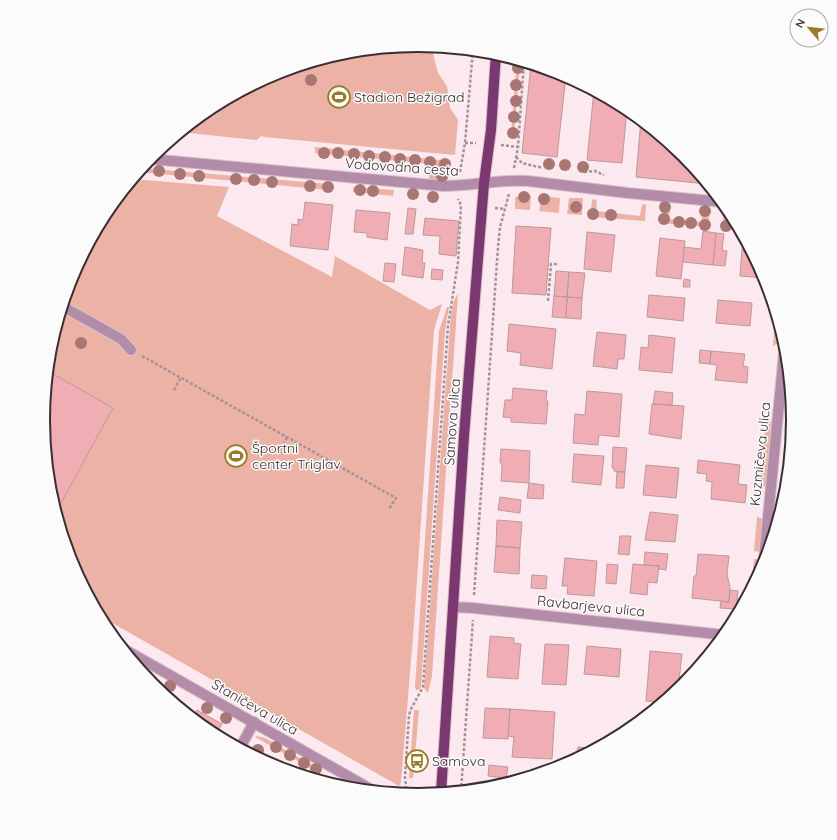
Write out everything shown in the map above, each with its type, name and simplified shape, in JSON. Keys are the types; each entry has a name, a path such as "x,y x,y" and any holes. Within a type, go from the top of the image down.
{"main road":[{"name":"Samova ulica","path":"441,788 464,436 484,183 491,130 496,60"}],"street":[{"name":"Vodovodna cesta","path":"157,160 444,186 458,186 511,180 528,181 715,201"},
{"path":"68,309 121,339 131,350"},
{"name":"Kuzmičeva ulica","path":"765,543 783,364"},
{"name":"Ravbarjeva ulica","path":"453,607 718,634"},
{"name":"Staničeva ulica","path":"135,655 361,783"},
{"path":"243,743 254,722"}],"path":[{"path":"459,176 465,142 472,56"},
{"path":"515,164 518,147 524,67"},
{"path":"465,142 470,143"},
{"path":"510,146 518,147"},
{"path":"516,156 522,164 540,166"},
{"path":"591,171 599,173"},
{"path":"475,593 498,247 500,227 509,195"},
{"name":"Samova ulica","path":"406,788 405,777 409,716 415,700 423,687 448,326 458,262 463,205 457,196"},
{"path":"499,209 505,209"},
{"path":"548,301 551,264 559,264"},
{"path":"131,350 396,498 389,509"},
{"path":"174,390 181,377"},
{"path":"281,449 288,437"},
{"path":"461,786 473,624"}],"shaded area":[{"name":"Stadion Bežigrad","path":"394,52 433,52 438,73 447,86 450,108 458,120 455,155 261,136 257,140 188,133 234,101 277,80 323,64"},
{"path":"517,65 520,66 514,136 511,135"},
{"path":"315,147 450,161 448,181 429,179 430,164 315,153"},
{"path":"149,169 329,184 329,190 145,173"},
{"name":"Športni center Triglav","path":"139,180 229,187 217,216 332,277 335,256 430,310 442,304 434,330 414,624 401,782 399,786 110,622 99,604 78,561 63,515 53,468 50,420 53,372 63,325 78,279 99,236 112,215"},
{"path":"353,187 394,190 393,196 353,192"},
{"path":"531,195 530,210 515,209 515,197"},
{"path":"542,196 560,198 559,213 539,211"},
{"path":"569,198 583,198 582,215 567,214"},
{"path":"594,199 597,201 596,211 640,216 642,205 645,204 645,221 590,217 592,200"},
{"path":"669,203 670,205 669,219 701,222 703,208 708,206 710,209 708,227 661,223 663,204"},
{"path":"724,213 732,226 731,230 722,229"},
{"path":"458,294 432,676 428,693 424,688 450,327 453,305"},
{"path":"447,307 449,307 445,331 421,687 419,690 416,690 439,331"},
{"path":"774,327 779,343 773,346"},
{"path":"766,418 771,422 766,487 760,486"},
{"path":"757,517 763,519 760,552 754,551"},
{"path":"754,559 759,559 759,562 753,575"},
{"path":"414,710 419,710 413,778 409,778"},
{"path":"255,737 265,738 321,770 319,773"}],"building":[{"path":"530,69 565,82 557,157 522,153"},
{"path":"593,96 626,116 622,163 587,160"},
{"path":"640,126 679,159 701,183 636,177"},
{"path":"305,202 333,205 328,250 290,246 292,224 298,225 298,219 303,220"},
{"path":"408,208 416,209 413,234 405,234"},
{"path":"356,210 390,213 387,240 367,237 367,233 354,232"},
{"path":"425,218 459,221 456,256 439,254 440,236 423,235"},
{"path":"516,226 551,228 546,295 512,293"},
{"path":"703,231 716,233 713,265 683,262 684,247 701,249"},
{"path":"587,232 615,235 611,272 584,269"},
{"path":"716,233 724,234 722,250 727,251 725,266 713,265"},
{"path":"660,238 685,241 681,279 656,276"},
{"path":"405,247 423,250 422,263 425,263 423,278 402,275"},
{"path":"742,249 745,249 758,277 740,276"},
{"path":"385,263 396,264 394,282 383,281"},
{"path":"432,269 443,270 442,280 431,279"},
{"path":"556,271 569,272 567,297 554,296"},
{"path":"569,272 585,273 582,298 567,297"},
{"path":"684,279 690,280 690,287 683,287"},
{"path":"649,295 685,298 683,321 647,317"},
{"path":"554,296 567,297 566,318 552,317"},
{"path":"567,297 582,298 581,319 566,318"},
{"path":"718,300 752,303 750,326 716,323"},
{"path":"509,324 556,329 552,369 520,365 521,353 507,351"},
{"path":"597,332 626,335 624,359 618,359 617,369 593,366"},
{"path":"649,335 675,338 672,373 639,370 641,347 648,348"},
{"path":"700,350 711,351 710,364 699,363"},
{"path":"711,351 745,354 743,366 748,367 747,383 715,380 717,365 710,364"},
{"path":"53,374 113,408 60,504 53,468 51,444 50,420"},
{"path":"513,388 547,391 546,399 548,402 546,424 511,422 511,418 503,417 505,400 512,400"},
{"path":"587,391 622,394 619,437 599,435 598,445 573,443 575,414 585,415"},
{"path":"655,391 673,393 672,405 653,404"},
{"path":"652,404 684,406 681,439 649,434"},
{"path":"613,447 627,448 625,472 614,471 614,468 612,468"},
{"path":"501,449 530,451 529,483 501,481"},
{"path":"574,454 604,456 601,485 572,482"},
{"path":"698,460 740,465 738,484 747,485 745,503 711,499 712,482 706,481 707,474 697,473"},
{"path":"646,465 679,468 676,498 643,495"},
{"path":"617,472 625,472 624,488 616,488"},
{"path":"529,483 544,485 543,499 527,498"},
{"path":"500,497 521,500 520,513 498,510"},
{"path":"650,512 678,515 675,542 645,540"},
{"path":"497,520 522,522 520,548 496,546"},
{"path":"620,536 631,536 629,555 618,554"},
{"path":"496,546 520,548 519,574 494,572"},
{"path":"645,552 668,554 666,570 659,569 659,566 644,565"},
{"path":"698,554 729,556 727,574 730,587 729,602 692,598"},
{"path":"565,558 597,561 594,596 567,594 568,586 562,586"},
{"path":"607,564 618,565 616,584 606,583"},
{"path":"633,564 659,566 657,583 648,582 647,595 630,593"},
{"path":"532,575 547,576 546,589 531,588"},
{"path":"730,590 738,591 735,609 720,608 721,601 729,602"},
{"path":"490,636 514,638 514,643 521,644 518,679 487,677"},
{"path":"545,644 569,645 566,685 542,684"},
{"path":"587,646 621,649 619,677 584,674"},
{"path":"650,651 682,654 679,681 656,702 646,701"},
{"path":"485,708 510,709 508,739 483,738"},
{"path":"510,709 555,712 552,759 512,757 514,737 508,736"},
{"path":"197,710 222,724 219,729 195,713"},
{"path":"578,747 585,748 581,750 577,752"},
{"path":"489,765 508,767 506,778 488,776"}],"place":[{"name":"Stadion Bežigrad","path":"339,97"},
{"name":"Športni center Triglav","path":"236,456"},
{"name":"Samova","path":"417,761"}]}
